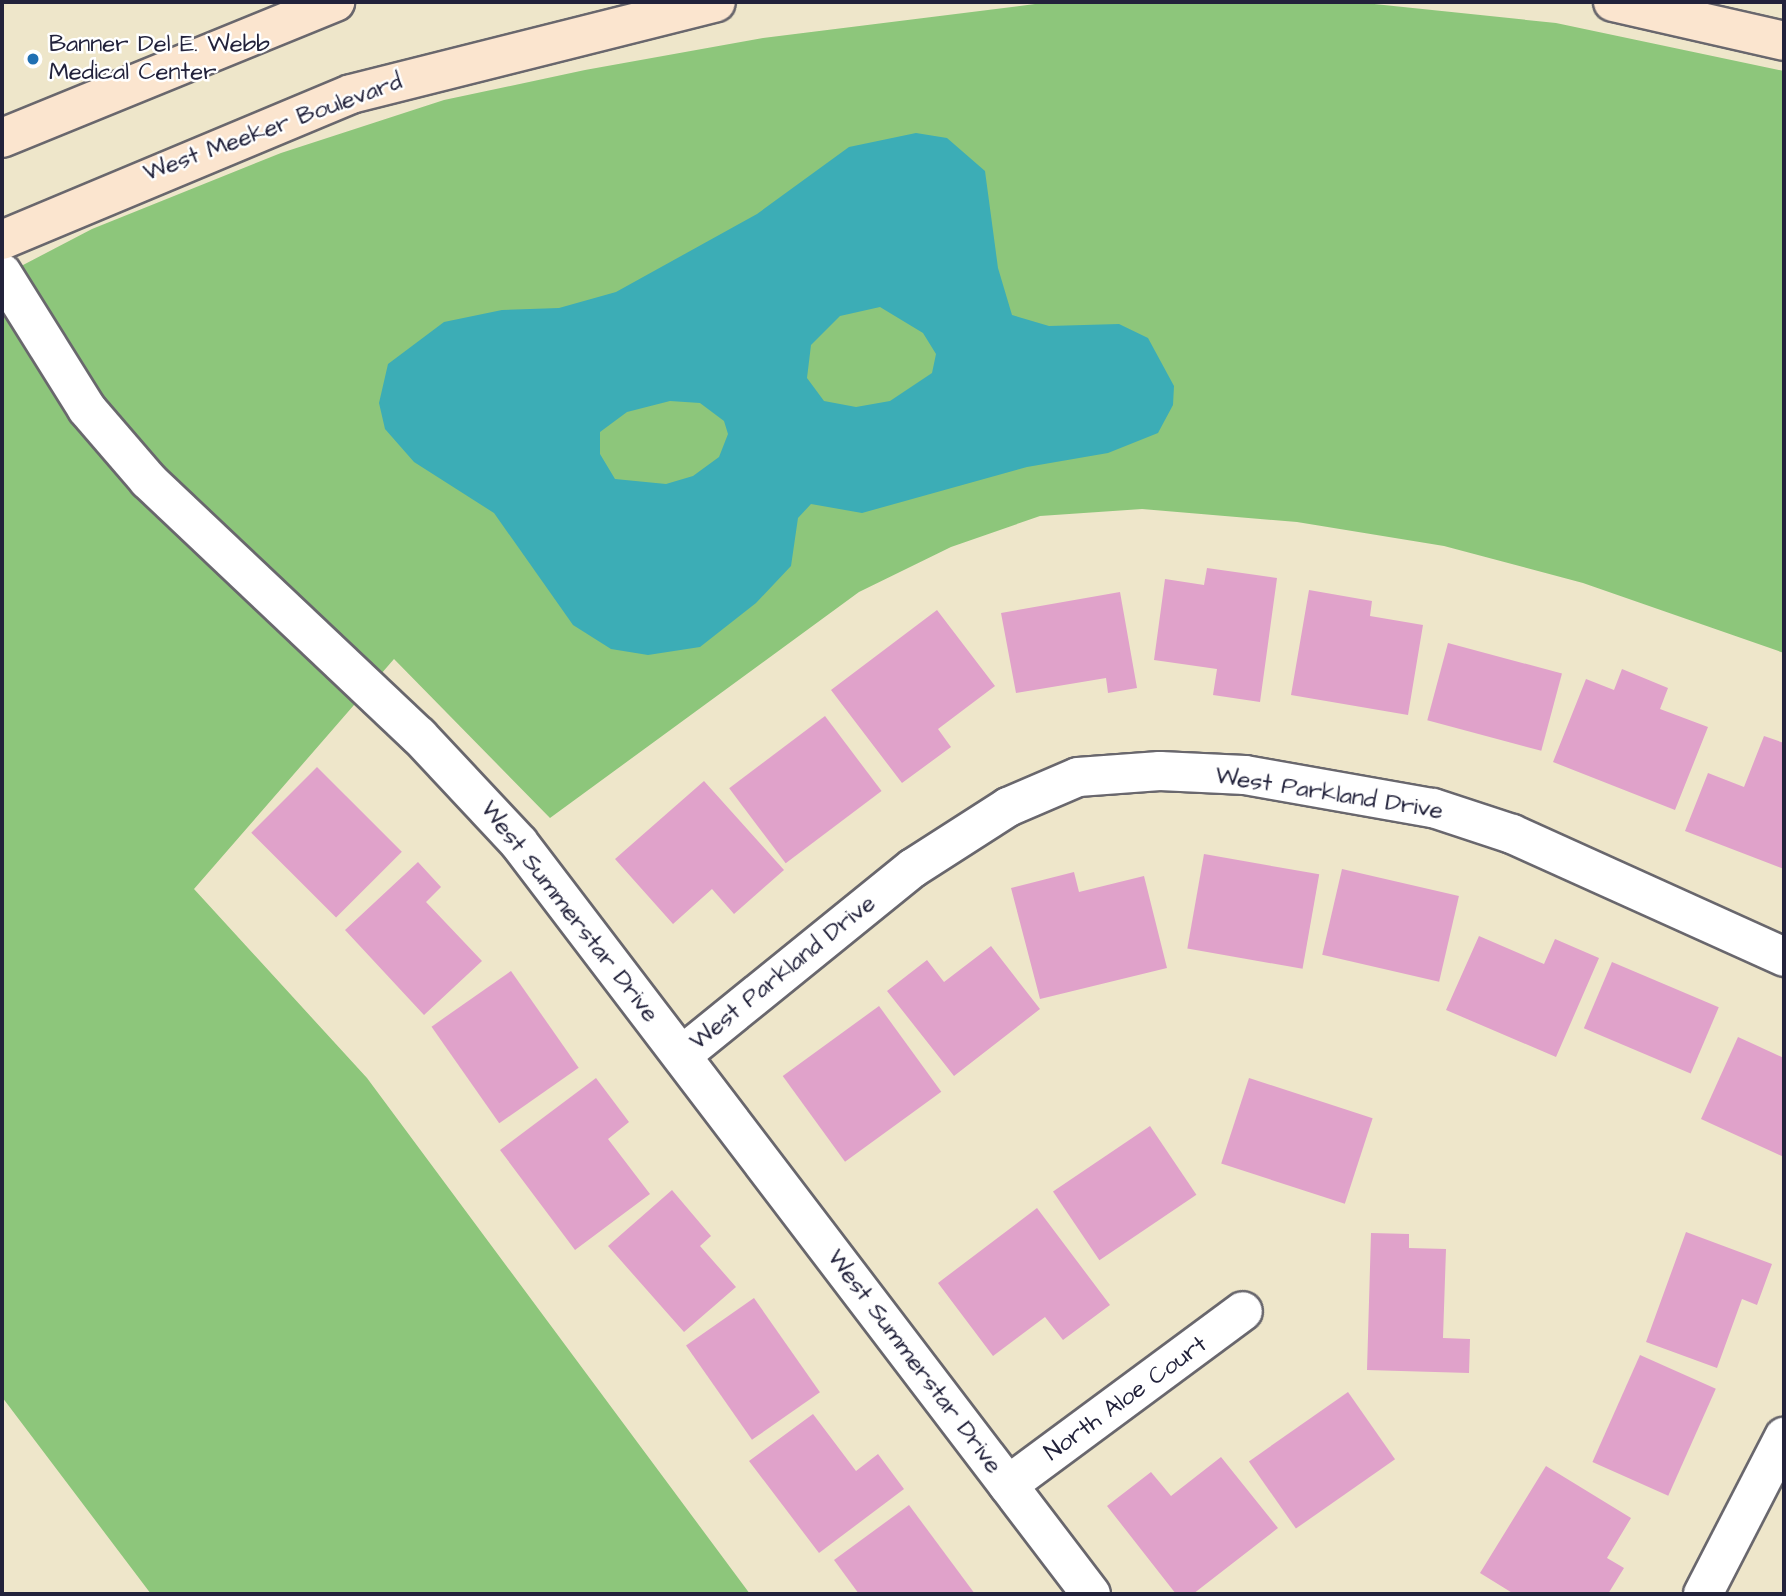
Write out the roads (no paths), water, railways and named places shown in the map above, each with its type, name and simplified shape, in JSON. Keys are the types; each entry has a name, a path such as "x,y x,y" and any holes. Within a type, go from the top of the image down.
{"main road":[{"path":"2,138 335,2"},
{"name":"West Meeker Boulevard","path":"2,240 351,94 716,2"},
{"path":"1613,2 1657,6 1784,41"}],"street":[{"name":"West Summerstar Drive","path":"2,273 80,399 148,480 488,806 682,1055 1091,1594"},
{"name":"West Parkland Drive","path":"682,1055 913,868 1008,807 1078,777 1160,771 1245,775 1433,808 1512,834 1784,957"},
{"name":"North Aloe Court","path":"1008,1485 1243,1311"},
{"path":"1703,1594 1784,1437"}],"water":[{"path":"916,133 947,138 985,171 998,268 1012,315 1049,326 1119,324 1148,338 1174,386 1173,405 1158,433 1108,453 1027,467 862,513 811,504 798,518 791,566 756,603 700,647 648,655 611,649 573,625 494,513 414,462 385,429 379,403 388,364 444,322 502,310 559,308 616,292 757,214 849,147","holes":["880,307 923,333 936,354 932,373 890,401 856,407 824,401 807,378 811,345 840,316","670,401 700,403 724,421 728,434 719,457 693,476 666,484 615,479 600,454 600,432 627,412"]}],"place":[{"name":"Banner Del E. Webb Medical Center","path":"33,59"}]}
